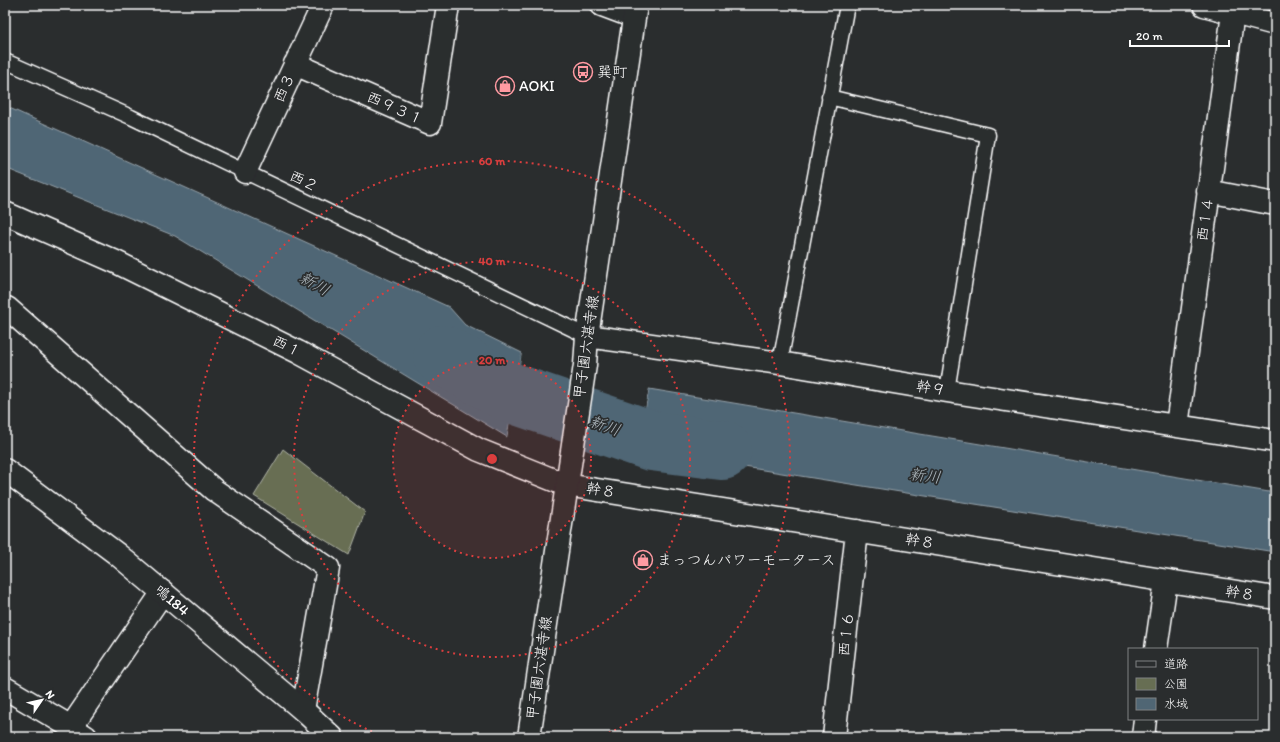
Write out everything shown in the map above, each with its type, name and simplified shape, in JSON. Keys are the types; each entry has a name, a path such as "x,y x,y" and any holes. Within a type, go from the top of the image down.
{"street":[{"name":"西３","path":"245,172 323,5"},
{"name":"西９３１","path":"295,64 430,123 448,5"},
{"path":"602,5 635,11"},
{"path":"1204,5 1275,24"},
{"name":"甲子園六湛寺線","path":"529,737 570,456 585,365 587,336 635,11"},
{"name":"西１４","path":"1176,426 1233,13"},
{"path":"1208,192 1275,204"},
{"name":"西１","path":"5,213 116,262 298,352 479,450 566,484"},
{"path":"5,310 7,308 214,490 328,568 303,710"},
{"name":"幹９","path":"587,336 780,363 947,391 1275,441"},
{"name":"鳴184","path":"5,470 117,554 303,710 332,737"},
{"name":"幹８","path":"566,484 1275,598"},
{"name":"西１６","path":"834,737 857,531"},
{"path":"1156,648 1166,581"},
{"path":"5,688 78,732 163,592"},
{"path":"1143,737 1145,720"}],"lane":[{"path":"780,363 847,5"},
{"name":"西２","path":"5,61 131,117 587,336"},
{"path":"829,97 988,135 947,391"}],"green space":[{"path":"283,449 365,512 349,555 254,496"}],"water":[{"path":"5,106 449,307 465,325 522,353 507,437 175,236 5,168"},
{"path":"649,389 1275,493 1275,552 638,450"}],"pier":[{"path":"522,353 524,353 509,438 507,439"},
{"path":"649,387 637,452 636,450"}],"waterway":[{"name":"新川","path":"443,355 509,392 652,441 722,450"}],"place":[{"name":"巽町","path":"583,72"},
{"name":"AOKI","path":"505,86"},
{"name":"まっつんパワーモータース","path":"643,560"}]}
